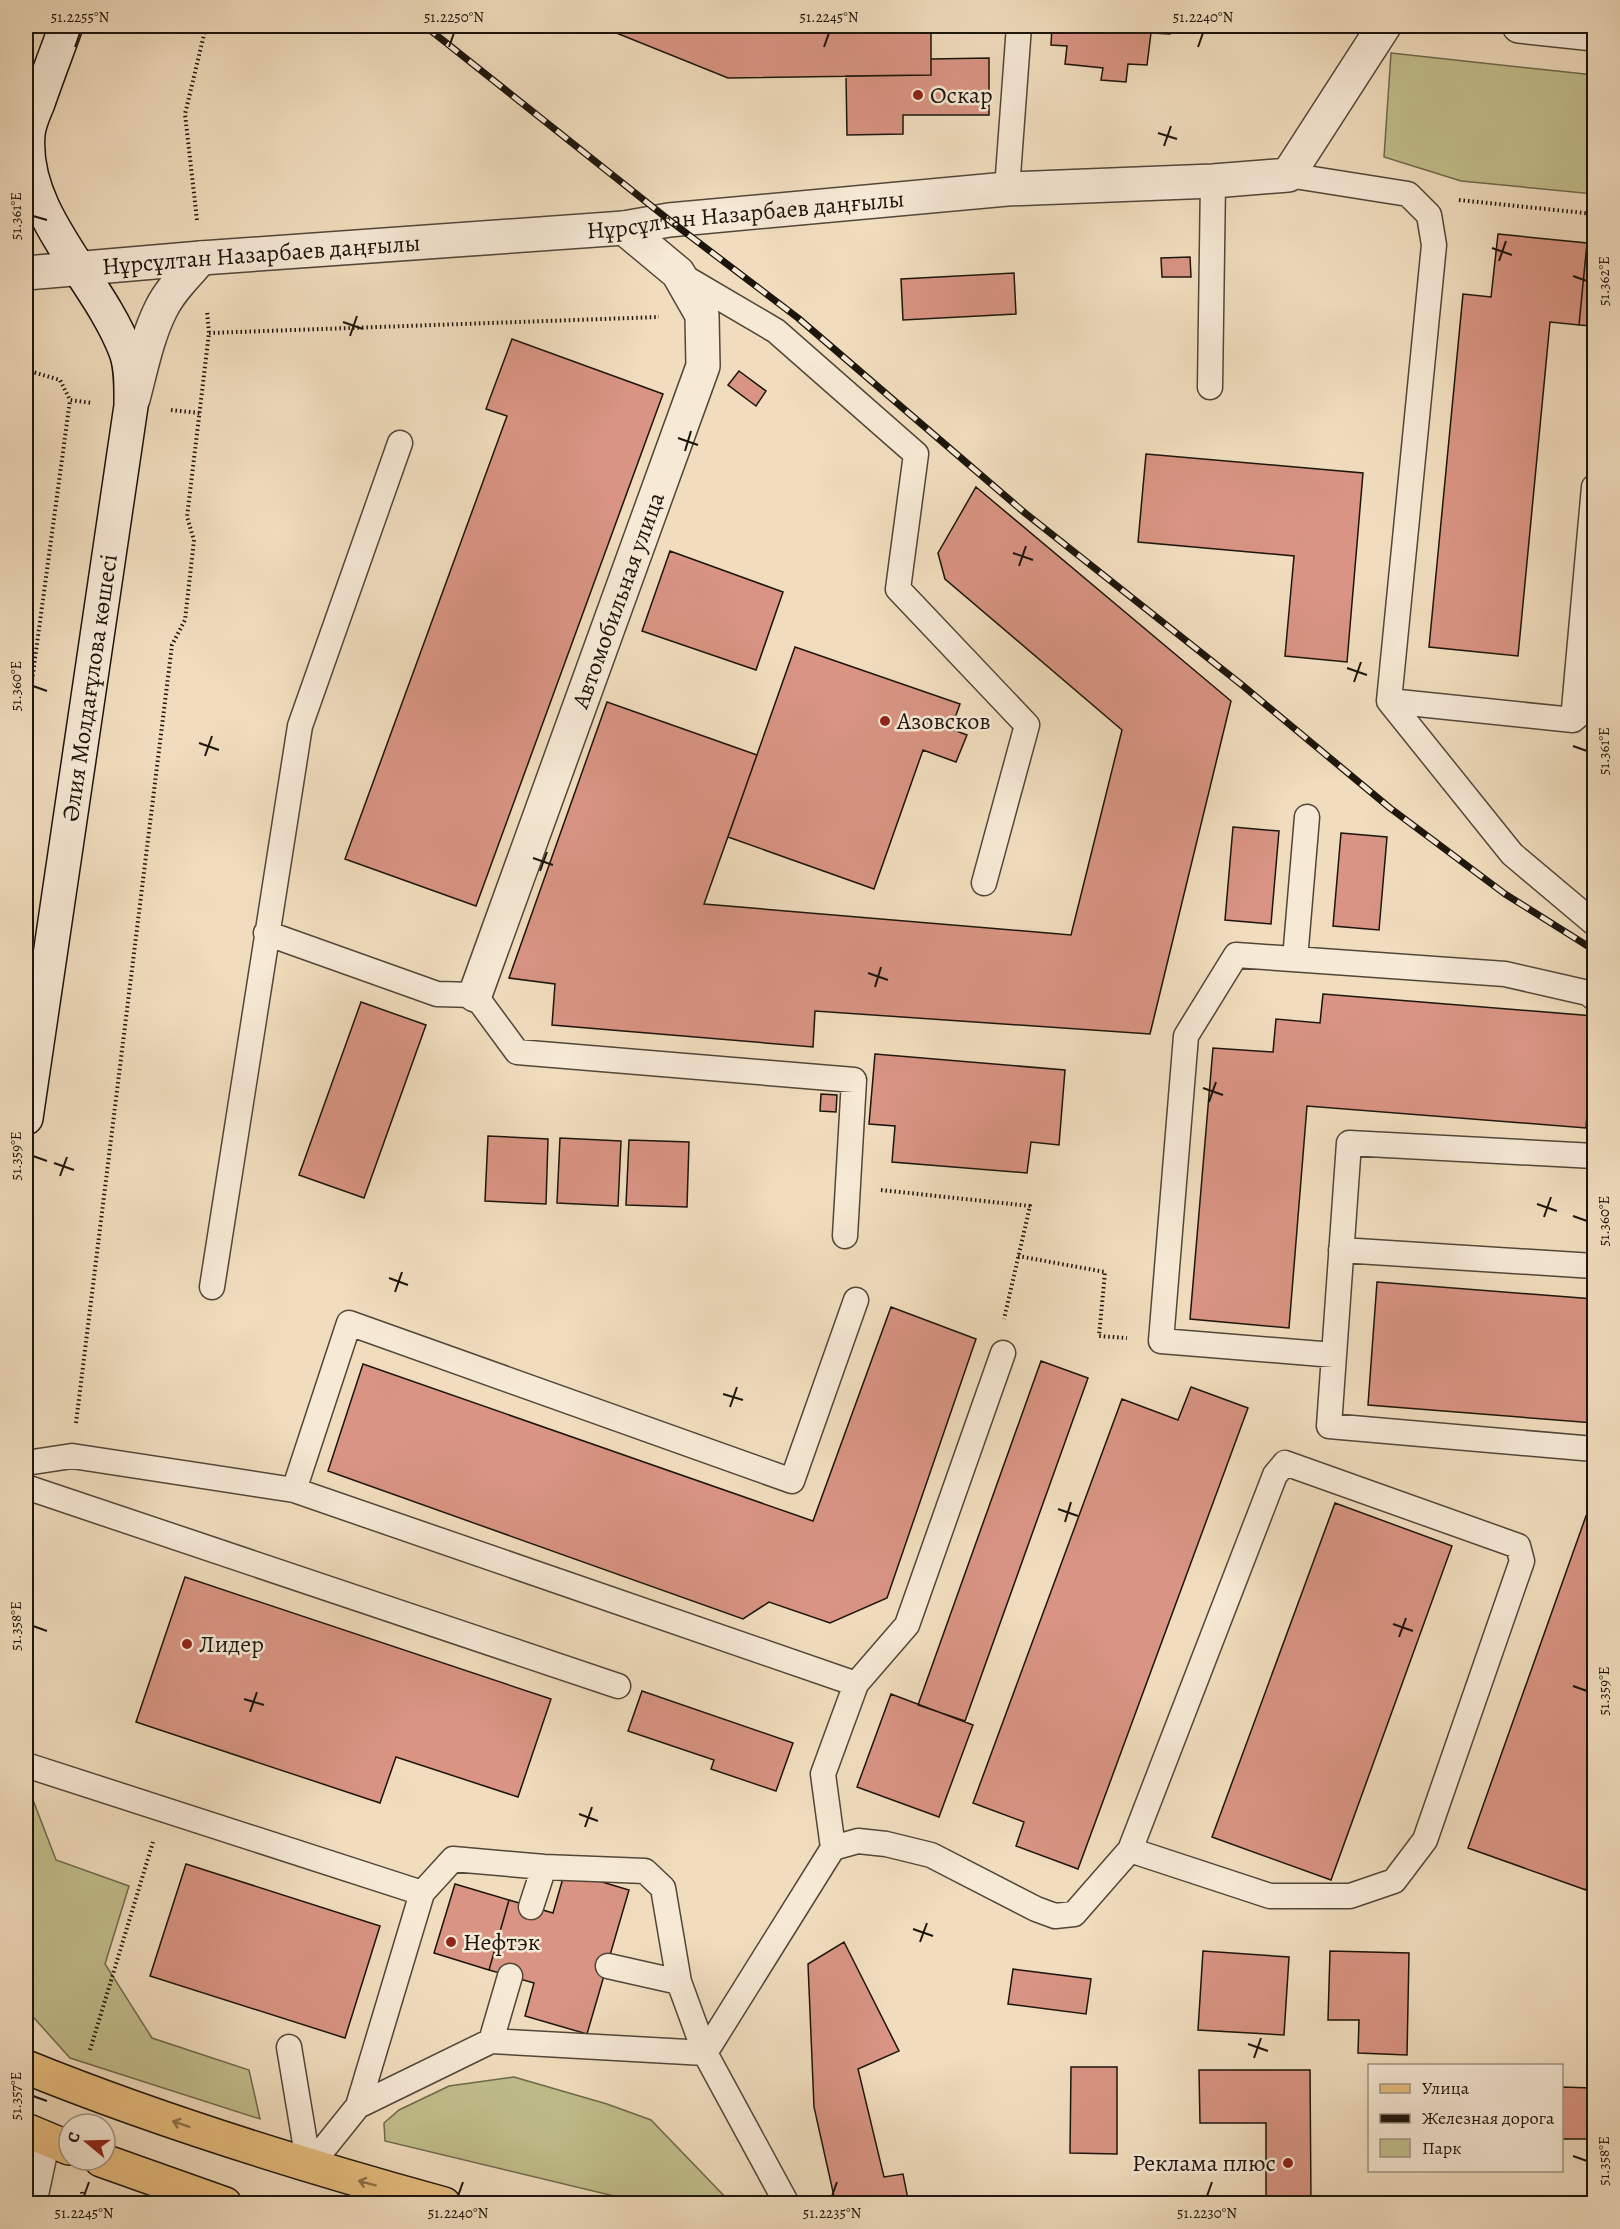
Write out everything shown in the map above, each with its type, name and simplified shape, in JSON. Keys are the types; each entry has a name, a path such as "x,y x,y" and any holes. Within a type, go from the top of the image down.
{"main road":[{"path":"26,2067 79,2088 309,2167 444,2204"},
{"path":"117,2166 225,2204"}],"street":[{"path":"27,134 66,26"},
{"path":"1288,175 1384,26"},
{"path":"1520,26 1594,34"},
{"name":"Әлия Молдағұлова көшесі","path":"26,1118 33,1015 131,406 131,377 127,354 121,339 80,267 50,221 34,185 28,156 27,134"},
{"name":"Нұрсұлтан Назарбаев даңғылы","path":"26,273 80,267 624,228 669,220 1007,189 1213,181 1288,175"},
{"name":"Автомобильная улица","path":"475,995 703,366 702,315 678,273 624,228"},
{"path":"131,406 148,340 161,308 179,282 201,258"}],"lane":[{"path":"1007,189 1019,26"},
{"path":"1288,175 1408,194 1429,214 1434,245 1389,701 1512,854 1594,923"},
{"path":"1210,387 1213,181"},
{"path":"678,273 776,331 916,454 898,589 1027,725 984,883"},
{"path":"213,1287 300,726 400,443"},
{"path":"1573,720 1594,487"},
{"path":"1389,701 1573,720 1594,702"},
{"path":"1295,959 1307,817"},
{"path":"267,933 437,994 475,995 517,1052 854,1080 845,1236"},
{"path":"1334,1355 1161,1341 1186,1036 1236,955 1505,974 1588,993 1594,998"},
{"path":"1594,1156 1348,1143 1329,1426 1594,1449"},
{"path":"1341,1250 1594,1266"},
{"path":"294,1490 348,1323 792,1481 856,1300"},
{"path":"705,2053 833,1848 823,1774 856,1684 907,1625 1003,1353"},
{"path":"26,1463 72,1456 294,1490 856,1684"},
{"path":"833,1848 858,1841 886,1844 931,1855 1036,1909 1055,1916 1074,1914 1130,1850 1275,1475 1285,1463 1518,1546 1522,1560 1425,1840 1394,1881 1350,1896 1270,1896 1130,1850"},
{"path":"26,1487 618,1686"},
{"path":"26,1765 422,1893"},
{"path":"309,2167 358,2106 422,1893 453,1858 544,1867 645,1871 663,1888 679,1982 705,2053 787,2204"},
{"path":"531,1906 544,1867"},
{"path":"608,1966 679,1982"},
{"path":"491,2041 510,1976"},
{"path":"358,2106 491,2041 705,2053"},
{"path":"289,2047 309,2167"},
{"path":"34,2204 48,2139"}],"path":[{"path":"72,1456 172,645 185,620 194,540 187,517 209,333 185,114 206,26"},
{"path":"1408,194 1594,214"},
{"path":"209,333 702,315"},
{"path":"26,724 70,400"},
{"path":"848,1186 1030,1206 1002,1325"},
{"path":"1018,1256 1105,1272 1100,1336 1161,1341"},
{"path":"79,2088 163,1809"}],"green space":[{"path":"1391,53 1594,75 1594,194 1461,181 1384,157"},
{"path":"26,1799 33,1800 56,1860 129,1886 105,1964 152,2038 249,2070 260,2119 70,2058 26,2009"},
{"path":"514,2077 607,2104 651,2120 729,2201 728,2203 643,2203 385,2141 384,2123 399,2110 449,2086"}],"building":[{"path":"599,26 931,26 931,75 728,78"},
{"path":"1052,26 1170,26 1170,34 1151,33 1147,65 1128,64 1126,82 1101,80 1103,68 1065,64 1067,46 1051,45"},
{"name":"Оскар","path":"989,58 989,115 903,115 903,134 847,135 846,76 931,75 931,59"},
{"path":"1498,234 1587,243 1579,325 1550,322 1518,656 1429,647 1463,294 1491,297"},
{"path":"1587,243 1594,243 1594,326 1579,325"},
{"path":"1190,257 1191,277 1162,277 1161,258"},
{"path":"1014,273 1016,314 903,320 901,279"},
{"path":"512,339 663,394 476,906 345,859 507,416 486,409"},
{"path":"739,371 766,391 756,406 728,385"},
{"path":"1146,454 1363,473 1347,662 1285,656 1294,556 1138,542"},
{"path":"976,487 1231,701 1150,1034 815,1011 813,1047 552,1025 555,984 509,978 607,702 757,755 704,904 1071,935 1122,730 945,579 938,553"},
{"path":"670,551 783,592 756,670 642,631"},
{"path":"795,647 960,704 951,729 967,735 956,762 923,750 874,889 728,837"},
{"path":"1233,827 1279,831 1271,924 1225,920"},
{"path":"1341,833 1387,837 1379,930 1333,926"},
{"path":"1323,994 1594,1016 1586,1128 1307,1106 1289,1328 1190,1319 1213,1048 1273,1052 1276,1019 1320,1023"},
{"path":"361,1002 426,1025 364,1198 299,1175"},
{"path":"875,1054 1065,1070 1059,1145 1031,1142 1027,1173 892,1162 895,1126 869,1124"},
{"path":"821,1094 837,1095 836,1112 820,1111"},
{"path":"488,1136 548,1139 546,1204 485,1201"},
{"path":"560,1138 621,1141 618,1206 557,1203"},
{"path":"629,1140 689,1142 687,1207 626,1205"},
{"path":"1377,1282 1594,1299 1594,1423 1368,1405"},
{"path":"891,1307 976,1339 887,1598 830,1623 769,1602 743,1619 328,1471 363,1364 813,1521"},
{"path":"1041,1361 1088,1378 965,1721 918,1705"},
{"path":"1191,1387 1248,1408 1078,1869 1016,1846 1024,1822 973,1803 1122,1399 1178,1420"},
{"path":"1335,1503 1452,1546 1331,1880 1212,1837"},
{"path":"1586,1516 1594,1519 1594,1865 1586,1890 1468,1848"},
{"path":"185,1577 551,1699 518,1797 396,1757 380,1803 136,1722"},
{"path":"642,1691 793,1743 776,1791 711,1769 714,1760 628,1731"},
{"path":"891,1694 973,1725 939,1817 857,1787"},
{"path":"186,1864 380,1926 345,2038 150,1976"},
{"path":"565,1871 629,1890 587,2034 525,2016 534,1983 489,1970 509,1900 553,1913"},
{"path":"455,1884 509,1900 489,1970 434,1953"},
{"path":"844,1942 899,2051 858,2069 884,2177 903,2174 909,2204 845,2204 835,2201 814,2107 808,1964"},
{"path":"1203,1951 1289,1957 1284,2035 1198,2030"},
{"path":"1330,1951 1409,1953 1407,2055 1358,2053 1359,2020 1328,2020"},
{"path":"1013,1969 1091,1979 1086,2014 1008,2004"},
{"path":"1071,2067 1117,2067 1117,2154 1070,2153"},
{"name":"Реклама плюс","path":"1199,2070 1310,2070 1311,2203 1266,2203 1266,2123 1200,2123"},
{"path":"1563,2087 1592,2088 1591,2139 1563,2139"}],"railway":[{"path":"425,26 669,220 798,318 1025,513 1242,685 1390,808 1505,894 1594,950"}],"place":[{"name":"Оскар","path":"918,95"},
{"name":"Азовсков","path":"885,721"},
{"name":"Лидер","path":"187,1644"},
{"name":"Нефтэк","path":"451,1942"},
{"name":"Реклама плюс","path":"1288,2163"}]}
